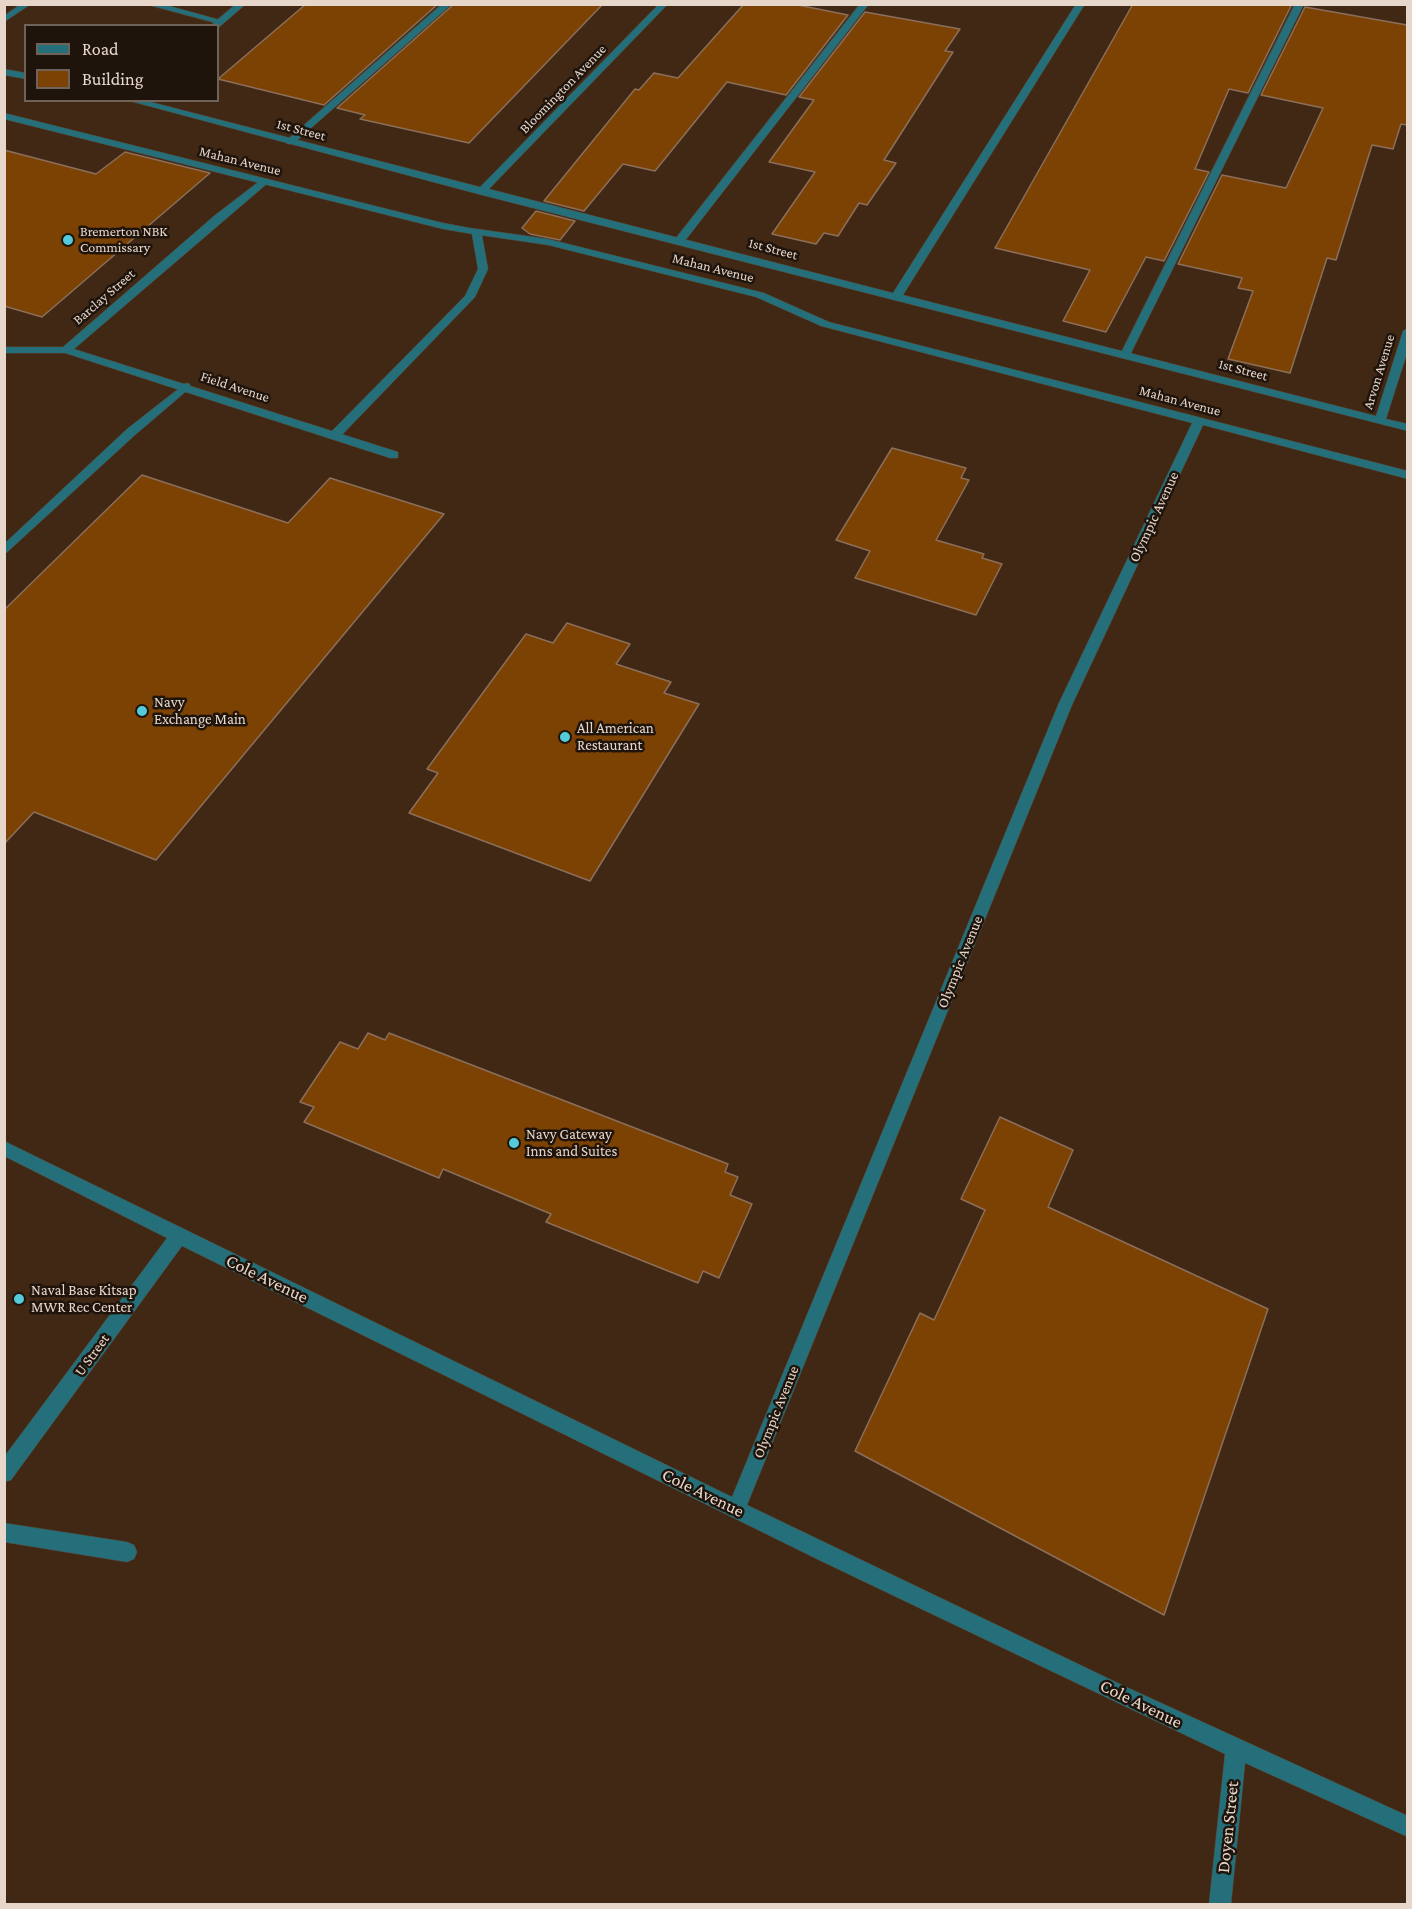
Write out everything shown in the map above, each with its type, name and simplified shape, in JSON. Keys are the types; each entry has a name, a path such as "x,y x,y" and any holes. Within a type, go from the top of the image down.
{"street":[{"path":"4,20 27,4"},
{"path":"149,4 217,23 242,4"},
{"path":"290,142 448,4"},
{"name":"Bloomington Avenue","path":"481,192 664,4"},
{"path":"680,240 865,4"},
{"path":"896,297 1081,4"},
{"path":"1125,355 1300,4"},
{"path":"4,72 24,76"},
{"name":"1st Street","path":"138,102 1407,428"},
{"name":"Mahan Avenue","path":"4,116 443,226 548,242 760,295 825,324 1407,475"},
{"name":"Barclay Street","path":"66,350 218,218 264,182"},
{"path":"334,435 470,297 483,269 477,232"},
{"name":"Arvon Avenue","path":"1380,421 1407,331"},
{"path":"4,350 66,350"},
{"name":"Field Avenue","path":"66,350 186,386 394,455"},
{"path":"4,551 131,432 186,386"},
{"name":"Olympic Avenue","path":"736,1509 1065,705 1199,421"},
{"name":"Cole Avenue","path":"4,1148 736,1509 1236,1750 1407,1827"},
{"name":"U Street","path":"4,1473 179,1236"},
{"path":"4,1532 127,1552"},
{"name":"Doyen Street","path":"1220,1905 1236,1750"}],"building":[{"path":"306,4 438,4 324,105 219,78"},
{"path":"454,4 603,4 469,143 360,119 365,115 337,108"},
{"path":"744,4 793,4 848,15 786,95 727,82 655,171 623,164 584,211 544,201 635,89 639,90 654,73 678,78"},
{"path":"1133,4 1292,4 1248,93 1229,89 1195,169 1209,172 1164,261 1146,257 1106,332 1063,321 1090,270 995,248"},
{"path":"1305,7 1407,25 1407,125 1401,124 1393,149 1372,145 1336,260 1327,258 1290,373 1228,359 1253,291 1238,288 1242,278 1178,264 1222,175 1286,188 1323,108 1261,95"},
{"path":"865,12 960,29 945,51 953,52 884,160 896,163 867,205 859,203 838,236 824,233 816,244 772,234 815,172 769,162 814,100 799,97"},
{"name":"Bremerton NBK Commissary","path":"4,150 96,174 125,152 210,173 42,317 4,306"},
{"path":"536,211 575,221 560,240 530,234 522,228"},
{"path":"892,448 966,468 961,478 969,480 936,540 984,554 982,558 1002,564 976,615 855,578 870,551 836,540"},
{"name":"Navy Exchange Main","path":"142,475 288,523 330,478 444,514 156,860 34,812 4,844 4,610"},
{"name":"All American Restaurant","path":"567,623 630,644 616,664 671,682 664,693 699,704 590,881 409,813 438,773 427,769 526,634 553,643"},
{"name":"Navy Gateway Inns and Suites","path":"368,1033 385,1040 389,1033 728,1164 725,1172 738,1177 730,1195 752,1204 719,1278 703,1271 698,1283 546,1222 551,1214 443,1169 439,1178 304,1122 314,1107 300,1102 340,1042 358,1049"},
{"path":"1000,1117 1073,1150 1048,1207 1268,1309 1164,1615 855,1451 920,1313 934,1320 985,1210 961,1199"}],"place":[{"name":"Bremerton NBK Commissary","path":"68,240"},
{"name":"Navy Exchange Main","path":"142,711"},
{"name":"All American Restaurant","path":"565,737"},
{"name":"Navy Gateway Inns and Suites","path":"514,1143"},
{"name":"Naval Base Kitsap MWR Rec Center","path":"19,1299"}]}
